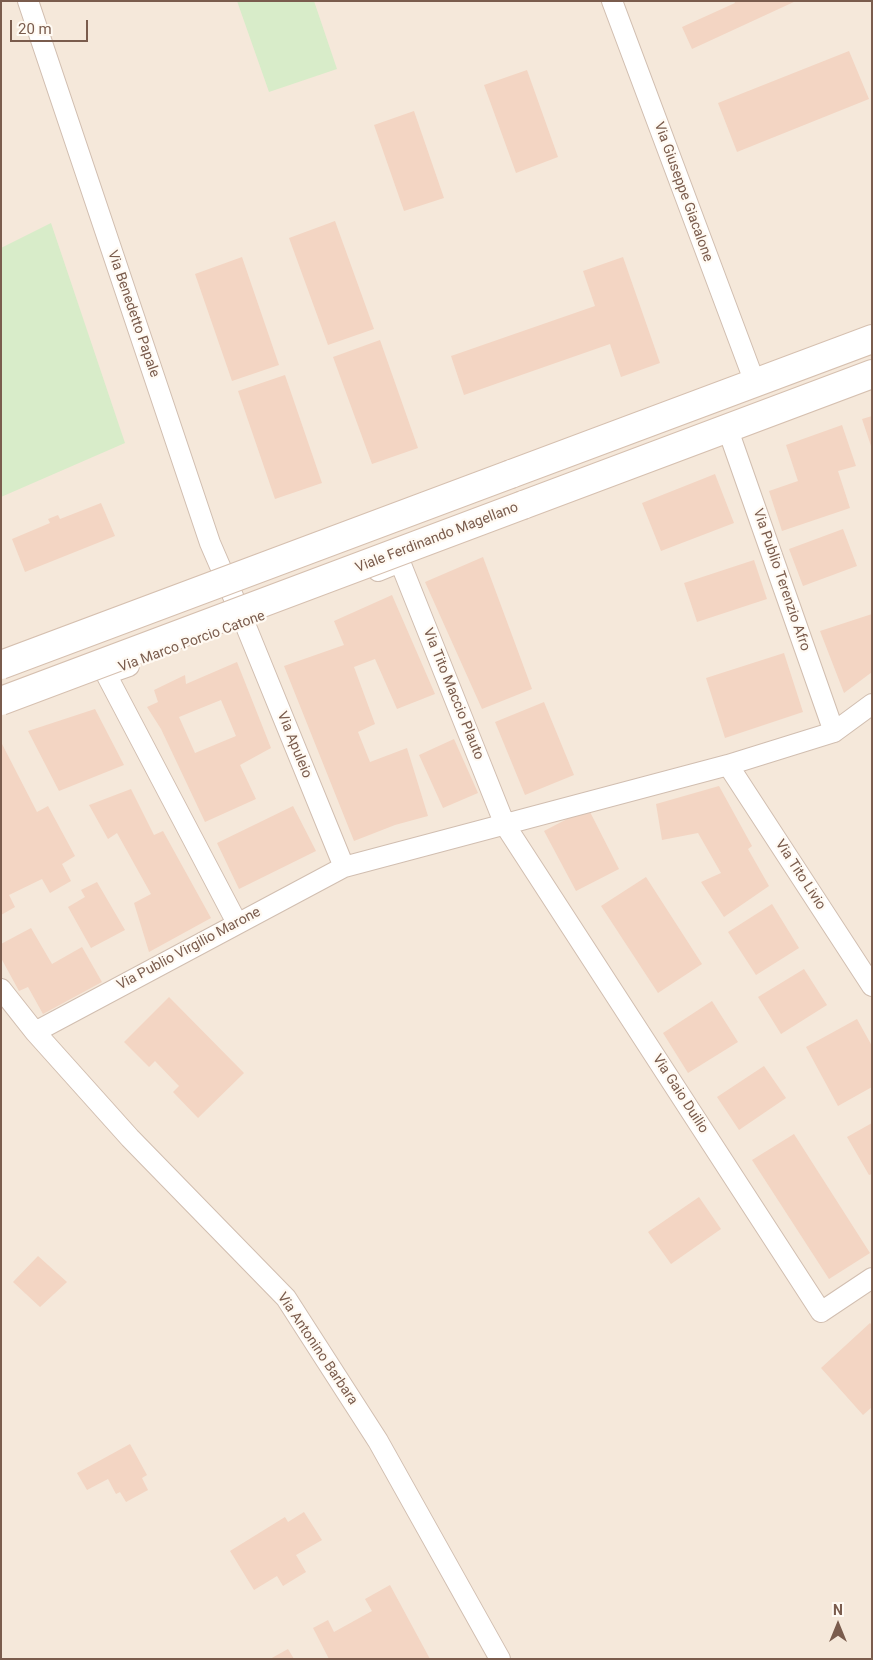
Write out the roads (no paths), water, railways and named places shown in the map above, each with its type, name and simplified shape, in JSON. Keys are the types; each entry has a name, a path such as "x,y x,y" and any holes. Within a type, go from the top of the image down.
{"street":[{"name":"Via Benedetto Papale","path":"28,1 210,543 245,624"},
{"name":"Via Giuseppe Giacalone","path":"612,1 755,383"},
{"path":"1,665 872,339"},
{"name":"Viale Ferdinando Magellano","path":"1,701 872,374"},
{"name":"Via Publio Terenzio Afro","path":"727,427 834,732"},
{"name":"Via Marco Porcio Catone","path":"237,923 106,674 245,624 400,562"},
{"name":"Via Tito Maccio Plauto","path":"400,562 505,825"},
{"name":"Via Apuleio","path":"245,624 344,867"},
{"name":"Via Publio Virgilio Marone","path":"35,1032 344,867 728,764 834,732 872,704"},
{"name":"Via Tito Livio","path":"728,764 872,986"},
{"name":"Via Gaio Duilio","path":"505,825 821,1312 872,1278"},
{"name":"Via Antonino Barbara","path":"1,988 35,1032 130,1138 286,1298 378,1441 500,1659"}]}
